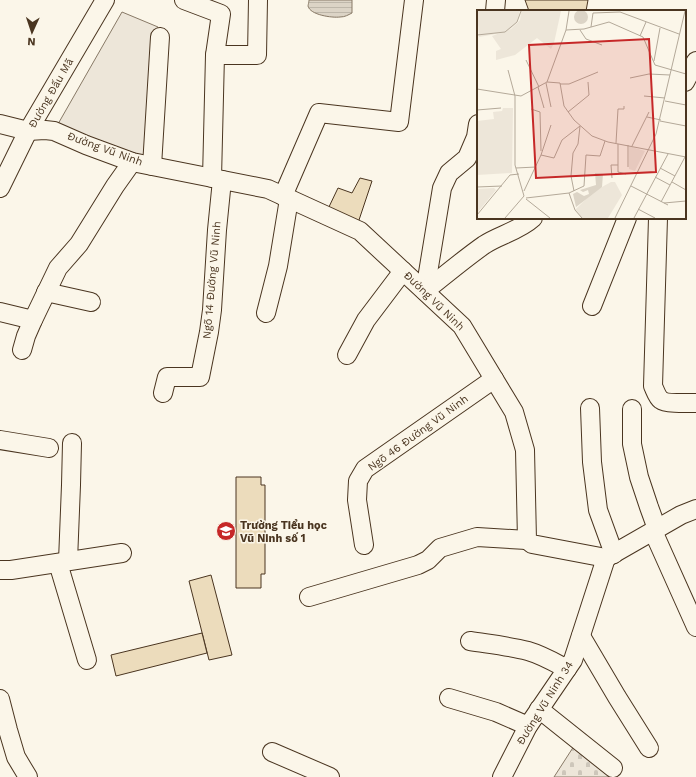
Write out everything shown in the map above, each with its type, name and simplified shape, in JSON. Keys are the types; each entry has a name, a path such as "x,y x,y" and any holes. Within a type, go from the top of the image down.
{"street":[{"name":"Đường Đấu Mã","path":"0,188 28,132 105,0"},
{"path":"184,0 221,14 215,55 217,179"},
{"path":"215,55 257,55 258,0"},
{"path":"266,313 278,266 286,197 319,113 399,122 414,0"},
{"path":"495,10 496,0"},
{"path":"152,166 160,37"},
{"path":"0,124 28,132"},
{"name":"Đường Vũ Ninh","path":"28,132 45,130 54,131 132,162 268,189 360,231 462,326 514,412 525,450 527,540"},
{"path":"424,291 442,188 449,173 467,158 476,137 477,130"},
{"path":"22,350 33,320 58,268 79,244 115,186 132,162"},
{"name":"Ngõ 14 Đường Vũ Ninh","path":"163,393 167,377 200,377 212,310 217,179"},
{"path":"424,291 484,245 521,227 532,219"},
{"path":"592,306 627,219"},
{"path":"658,219 653,386 656,394 661,400 669,402 696,403"},
{"path":"347,355 366,320 403,271"},
{"path":"46,292 91,302"},
{"path":"0,312 33,320"},
{"name":"Ngõ 46 Đường Vũ Ninh","path":"364,545 357,500 358,481 365,469 494,379"},
{"path":"590,408 592,462 598,510 610,556"},
{"path":"632,409 632,444 639,477 655,530 696,627"},
{"path":"0,440 48,448"},
{"path":"72,443 71,485 63,562 87,660"},
{"path":"309,597 418,565 428,560 440,548 477,537 527,540 532,544 539,546 610,556 681,515 696,509"},
{"path":"0,570 11,570 122,553"},
{"name":"Đường Vũ Ninh 34","path":"502,777 528,726 573,660 610,556"},
{"path":"581,636 649,748"},
{"path":"470,641 495,644 528,651 551,660 567,669"},
{"path":"449,698 496,712 528,726"},
{"path":"0,699 16,757 28,777"},
{"path":"539,709 613,768"},
{"path":"272,752 330,777"}],"green space":[{"path":"122,12 158,27 146,160 58,124"},
{"path":"574,746 610,777 554,777"}],"shaded area":[{"path":"309,0 352,0 352,13 342,17 317,14 308,6"}],"building":[{"path":"525,0 588,0 586,10 529,10"},
{"path":"360,178 372,181 358,223 327,211 338,188 352,193"},
{"path":"236,477 261,477 261,485 265,485 265,574 261,574 261,588 236,588"},
{"path":"211,575 232,655 209,660 189,581"},
{"path":"202,633 207,653 116,676 111,655"}],"place":[{"name":"Trường Tiểu học Vũ Ninh số 1","path":"226,531"}]}
